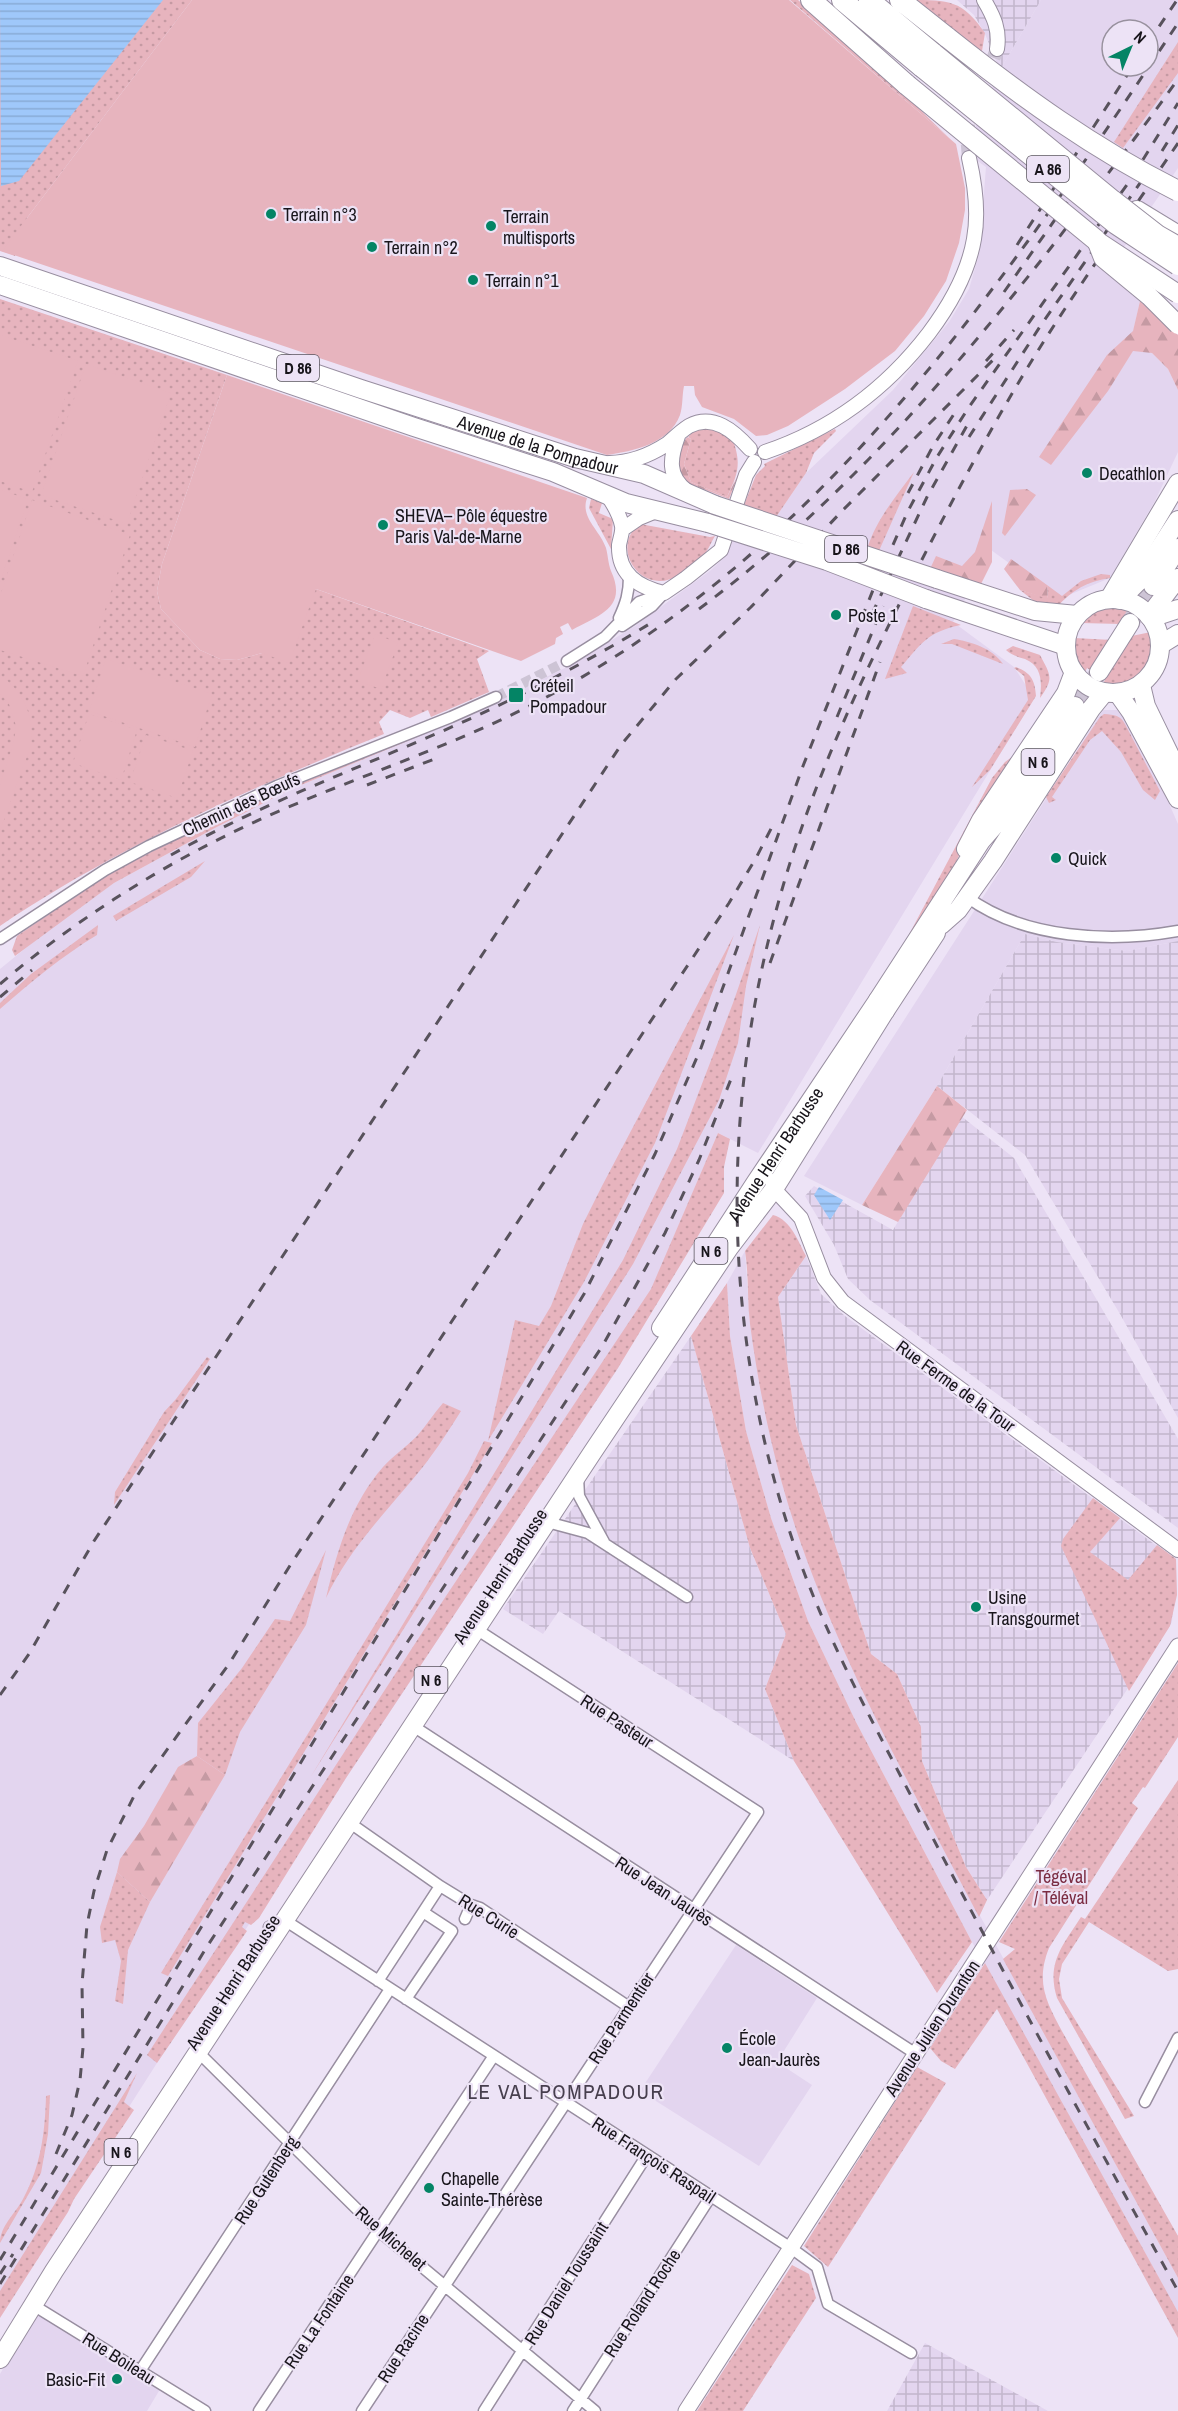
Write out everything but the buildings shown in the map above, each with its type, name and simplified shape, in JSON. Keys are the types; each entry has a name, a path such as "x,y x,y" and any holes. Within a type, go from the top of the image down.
{"highway":[{"path":"811,0 907,85 1096,240"},
{"name":"A 86","path":"842,0 928,61 1157,235 1178,247"},
{"name":"A 86","path":"869,0 971,105 1116,224 1178,265"},
{"path":"900,0 1054,119 1126,164 1178,190"},
{"path":"1112,201 1137,211 1178,236"}],"main road":[{"path":"1096,240 1178,294"},
{"path":"1096,240 1104,258 1149,296 1178,325"},
{"name":"Avenue de la Pompadour","path":"0,266 362,390 575,458 644,474 715,505 1035,611 1077,615"},
{"name":"Avenue de la Pompadour","path":"0,285 414,427 553,472 626,503 708,523 826,561 926,599 1066,646"},
{"path":"1114,600 1178,483"},
{"path":"1114,600 1137,583 1178,520"},
{"path":"1153,586 1178,548"},
{"path":"1150,617 1178,578"},
{"path":"941,925 958,910 1091,709 1112,694 1131,692 1141,685 1156,665 1160,645 1157,630 1150,617 1137,606 1114,600 1091,604 1071,623 1066,646 1067,658 1074,672 1093,688 1112,694 1127,705 1178,799"},
{"path":"1150,617 1178,609"},
{"path":"1099,672 1130,623"},
{"path":"1160,645 1178,634"},
{"path":"958,876 959,863 981,820 1066,693 1074,672"},
{"path":"1141,685 1146,706 1178,772"},
{"name":"N 6","path":"882,1006 958,876 981,841 991,832 1075,706"},
{"name":"N 6","path":"882,1006 941,925 990,844 991,832"},
{"name":"Avenue Henri Barbusse","path":"48,2271 199,2053 277,1924 791,1130 882,1006"},
{"name":"Avenue Henri Barbusse","path":"48,2271 191,2045 350,1822 729,1248 774,1189 882,1006"},
{"name":"Avenue Julien Duranton","path":"686,2411 1178,1646"},
{"path":"199,2053 197,2048 201,2034"},
{"name":"N 6","path":"0,2359 33,2305 48,2271"},
{"name":"N 6","path":"0,2335 48,2271"}],"street":[{"path":"984,1 996,24 997,49"},
{"path":"598,463 619,463 632,460 652,452 694,424 709,422 717,423 733,431 752,455 763,459 765,452 818,430 859,404 896,372 935,324 953,298 964,274 974,240 975,184 969,158"},
{"path":"678,434 670,467 680,486 694,497"},
{"path":"567,661 652,606 664,592 721,550 752,455"},
{"path":"608,496 618,512 623,529 619,546 620,560 629,577 627,603 611,631"},
{"path":"623,529 639,518 656,511"},
{"path":"629,577 643,586 664,592"},
{"name":"Chemin des Bœufs","path":"0,939 105,870 149,846 261,792 496,697"},
{"path":"967,897 992,913 1056,933 1107,938 1153,936 1178,931"},
{"path":"774,1189 772,1176 786,1153 791,1130"},
{"name":"Rue Ferme de la Tour","path":"774,1189 801,1218 824,1278 843,1302 1178,1550"},
{"path":"578,1476 579,1496 604,1542"},
{"path":"547,1522 588,1533 687,1597"},
{"name":"Rue Pasteur","path":"476,1629 758,1812"},
{"name":"Rue Jean Jaurès","path":"413,1726 915,2054"},
{"name":"Rue Parmentier","path":"445,2284 758,1812"},
{"name":"Rue Curie","path":"350,1822 440,1886 480,1908 629,2007"},
{"path":"378,1981 440,1886"},
{"path":"465,1919 471,1905"},
{"path":"406,1999 452,1931 423,1912"},
{"name":"Rue François Raspail","path":"277,1924 378,1981 791,2248 818,2267 828,2304 911,2352"},
{"name":"Rue Gutenberg","path":"140,2371 390,1989"},
{"path":"1145,2103 1178,2038"},
{"name":"Rue Michelet","path":"199,2053 379,2231 595,2411"},
{"name":"Rue La Fontaine","path":"260,2411 493,2056"},
{"name":"Rue Daniel Toussaint","path":"484,2411 647,2155"},
{"name":"Rue Roland Roche","path":"573,2411 711,2196"},
{"name":"Rue Racine","path":"362,2411 445,2284"},
{"name":"Rue Boileau","path":"33,2305 205,2411"}],"shaded area":[{"path":"957,0 1041,0 1000,70 985,34 974,15"},
{"path":"1041,0 1178,0 1178,168 1107,272 1140,301 1130,346 1152,353 1168,369 1178,390 1178,452 1155,501 1110,578 1059,599 991,550 953,622 1014,667 1034,698 758,1153 718,1133 618,1368 157,2063 0,2309 0,969 43,934 114,883 213,829 289,790 454,722 569,666 635,626 711,570 727,555 732,541 774,520 806,473 893,390 949,322 969,289 979,254 986,167 965,152 1000,70"},
{"path":"1103,710 1119,710 1133,722 1178,824 1178,941 1127,951 1057,942 1025,934 937,1086 862,1205 804,1176"},
{"path":"1025,934 1057,942 1127,951 1178,941 1178,1418 1120,1314 1025,1155 937,1086"},
{"path":"961,1116 1014,1158 1178,1439 1178,1528 870,1300 848,1279 834,1245 805,1196 814,1186 893,1230"},
{"path":"745,1251 750,1323 767,1419 781,1480 804,1552 937,1837 1178,2278 1178,2312 972,1942 856,1722 808,1621 771,1518 746,1431 730,1336 727,1283"},
{"path":"806,1256 821,1294 845,1316 1176,1560 1172,1622 987,1900 966,1867 922,1761 921,1727 897,1674 871,1654 796,1425 778,1297"},
{"path":"691,1336 750,1548 786,1634 765,1689 794,1761 559,1611 543,1634 503,1609"},
{"name":"École Jean-Jaurès","path":"736,1945 817,1998 777,2062 812,2085 759,2166 640,2091"},
{"path":"38,2309 162,2386 147,2411 0,2411 0,2374"},
{"path":"925,2343 1048,2411 887,2411"}],"green space":[{"path":"0,0 192,0 27,218 15,256 0,251"},
{"name":"Terrain multisports","path":"192,0 789,0 956,144 965,188 965,210 959,243 946,281 924,316 895,351 845,389 788,426 767,435 756,436 734,419 702,407 695,395 694,386 684,386 680,415 668,433 639,448 607,455 2,251"},
{"path":"790,0 798,0 901,91 950,139"},
{"path":"909,0 945,2 962,8 985,33 981,57"},
{"path":"1178,42 1178,73 1123,148 1114,142 1155,78 1160,78 1160,70"},
{"path":"0,299 227,375 162,564 157,591 161,609 200,650 220,659 237,660 262,653 316,589 489,651 477,659 489,692 431,717 428,710 410,718 390,710 379,722 384,734 235,797 139,844 45,897 0,926"},
{"path":"1140,301 1178,335 1178,390 1168,369 1152,353 1133,351 1108,391 1051,465 1039,457 1107,355 1133,331"},
{"path":"0,335 78,361 32,492 0,481"},
{"path":"86,364 171,393 127,524 41,495"},
{"name":"SHEVA– Pôle équestre Paris Val-de-Marne","path":"227,375 587,498 586,512 606,548 615,584 616,594 613,602 601,614 572,630 568,623 560,627 563,634 556,638 555,644 521,661 316,589 289,663 262,653 237,660 220,659 200,650 161,609 157,591 162,564"},
{"path":"713,429 732,438 738,462 734,482 727,497 691,482 684,464 691,439 688,437 693,431"},
{"path":"835,429 836,431 814,453 806,473 774,520 744,505 756,475 765,466 764,464"},
{"path":"687,437 691,439 684,464 691,482 727,497 739,473 729,499 685,482 676,465 680,449"},
{"path":"914,472 878,553 867,549 881,518"},
{"path":"1027,489 1036,495 1005,536 1002,533 1010,490"},
{"path":"0,490 28,499 0,582"},
{"path":"591,499 602,503 599,513 613,519 611,549 589,508"},
{"path":"32,500 130,535 83,676 0,650 0,596"},
{"path":"992,501 992,562 980,586 930,569 936,556 962,566 975,552"},
{"path":"640,524 715,536 698,561 674,577 659,581 640,574 629,558 628,540 632,531"},
{"path":"1011,559 1047,585 1048,599 1020,590 1004,569"},
{"path":"1101,574 1110,575 1110,578 1081,587 1057,607 1034,601 1020,590 1048,598 1047,585 1062,596 1081,581"},
{"path":"913,606 961,625 933,635 914,651 901,667 907,673 885,679"},
{"path":"1117,607 1133,612 1145,621 1120,624 1081,623 1098,610"},
{"path":"1151,632 1153,655 1143,674 1135,681 1114,687 1102,685 1105,680 1087,668 1084,674 1081,670 1074,652 1074,638 1112,640"},
{"path":"375,634 398,643 381,689 358,681"},
{"path":"954,639 981,647 1003,664 952,644 941,644"},
{"path":"1013,646 1040,655 1044,662 1049,673 1049,681 1040,698 1041,680 1038,670 1031,662 1012,655 1006,650"},
{"path":"106,659 212,694 195,747 89,711"},
{"path":"1016,667 1031,678 1036,696 990,770 972,787 1028,700 1024,676 1014,668"},
{"path":"0,675 22,698 29,716 31,737 30,748 0,831 0,785 14,741 16,726 9,704 0,693"},
{"path":"89,714 137,730 121,780 73,763"},
{"path":"1104,714 1117,716 1125,724 1160,791 1155,800 1143,790 1121,752 1102,731 1090,740 1052,797 1056,800 1049,803 1046,797"},
{"path":"432,731 289,790 213,829 114,883 15,956 12,950 17,936 106,875 276,790"},
{"path":"146,735 193,751 177,798 130,782"},
{"path":"1020,751 978,817 951,872 904,944 992,778 1005,762"},
{"path":"205,861 191,877 116,921 113,916"},
{"path":"98,925 97,935 47,970 0,1009 0,1003 31,974"},
{"path":"760,925 746,986 738,1043 719,1100 633,1264 310,1778 623,1260 677,1149"},
{"path":"734,935 655,1143 584,1282 488,1441 515,1320 539,1326 551,1306 583,1224"},
{"path":"937,1086 967,1110 898,1222 862,1205"},
{"path":"718,1133 730,1139 724,1167 724,1193 618,1368 346,1778 259,1918 251,1925 245,1922 242,1927 247,1931 157,2063 147,2055 446,1596 651,1289"},
{"path":"773,1215 785,1221 806,1256 778,1297 796,1425 871,1654 897,1674 921,1727 922,1761 966,1867 987,1900 979,1917 895,1757 843,1648 819,1593 781,1480 756,1363 749,1315 745,1251"},
{"path":"727,1283 730,1336 746,1431 771,1518 808,1621 856,1722 972,1942 937,1993 794,1761 765,1689 786,1634 750,1548 691,1336"},
{"path":"207,1357 210,1359 114,1505 115,1492 164,1412"},
{"path":"443,1403 461,1411 426,1463 354,1551 326,1598 346,1529 362,1497 383,1467 417,1436"},
{"path":"484,1441 492,1443 168,1976 161,1973 468,1473"},
{"path":"1093,1498 1120,1518 1090,1552 1128,1580 1157,1545 1176,1559 1177,1595 1170,1626 1129,1691 1061,1546 1063,1539"},
{"path":"326,1550 306,1625 240,1732 225,1775 197,1756 198,1723 242,1668 275,1619 290,1621"},
{"name":"Tégéval / Téléval","path":"1178,1663 1178,1737 1145,1788 1143,1787 1132,1803 1138,1808 1049,1948 1045,1960 1043,1982 1048,2002 1057,2022 1178,2236 1178,2278 1003,1959 1015,1949 999,1942"},
{"path":"197,1756 225,1775 150,1902 117,1872 120,1859 144,1826 178,1767"},
{"path":"1178,1780 1178,1969 1168,1971 1089,1922 1062,1964 1059,1979 1062,1998 1134,2116 1125,2119 1057,1998 1054,1986 1055,1964 1081,1917 1085,1919"},
{"path":"117,1872 150,1902 128,1950 123,2004 115,2001 121,1961 115,1940 102,1943 100,1927"},
{"path":"985,1963 1178,2312 1178,2338 997,2009 955,2069 941,2061 930,2048"},
{"path":"917,2067 946,2083 828,2267 804,2246"},
{"path":"137,2073 124,2102 134,2110 74,2199 0,2318 0,2291"},
{"path":"50,2095 48,2134 41,2173 0,2243 2,2231 23,2199 34,2174 45,2123 46,2096"},
{"path":"792,2265 809,2274 816,2298 743,2411 697,2411"}],"water":[{"path":"0,0 163,0 19,181 1,186"},
{"path":"819,1187 843,1200 830,1220 814,1195"}],"tunnel":[{"path":"969,158 968,124 997,49"},
{"path":"1130,623 1153,586"},
{"path":"496,697 567,661"},
{"path":"1075,706 1099,672"}],"railway":[{"path":"1160,25 1177,0"},
{"path":"0,984 95,912 198,850 304,800 476,731 543,699 644,637 737,566 822,487 901,402 976,311 1046,216 1178,23"},
{"path":"1017,245 1125,78"},
{"path":"699,609 797,529 842,486 929,394 1050,249 1178,79"},
{"path":"0,2260 584,1294 655,1154 701,1048 803,766 873,590 908,511 937,457 969,407 1131,179 1178,103"},
{"path":"1162,151 1178,125"},
{"path":"1178,143 1056,323 987,437 889,624 821,775 793,853 761,975 746,1058 739,1142 737,1226 743,1309 754,1392 773,1475 798,1556 825,1625 987,1941 1178,2291"},
{"path":"1004,292 1092,167"},
{"path":"969,437 1041,325 1145,176"},
{"path":"986,361 1014,330"},
{"path":"0,1695 29,1654 94,1541 621,745 676,679 751,607 843,510 995,358"},
{"path":"908,493 933,446 958,408"},
{"path":"872,614 927,497 969,422"},
{"path":"837,717 883,606"},
{"path":"171,855 264,808 511,699 596,655 651,623"},
{"path":"770,963 880,662"},
{"path":"367,785 437,758"},
{"path":"56,2154 72,2115 80,2080 83,2048 82,1984 87,1925 94,1891 107,1850 135,1794 229,1664 291,1564 729,903 775,821"},
{"path":"0,997 32,970"},
{"path":"0,2284 208,1945 603,1345 665,1233 699,1160 731,1079"},
{"path":"0,2274 13,2254"}],"place":[{"name":"Terrain n°3","path":"271,214"},
{"name":"Terrain multisports","path":"491,226"},
{"name":"Terrain n°2","path":"372,247"},
{"name":"Terrain n°1","path":"473,280"},
{"name":"Decathlon","path":"1087,473"},
{"name":"SHEVA– Pôle équestre Paris Val-de-Marne","path":"383,525"},
{"name":"Poste 1","path":"836,615"},
{"name":"Créteil Pompadour","path":"516,695"},
{"name":"Quick","path":"1056,858"},
{"name":"Usine Transgourmet","path":"976,1607"},
{"name":"École Jean-Jaurès","path":"727,2048"},
{"name":"Chapelle Sainte-Thérèse","path":"429,2188"},
{"name":"Basic-Fit","path":"117,2379"}],"district":[{"name":"LE VAL POMPADOUR","path":"566,2091"}]}
